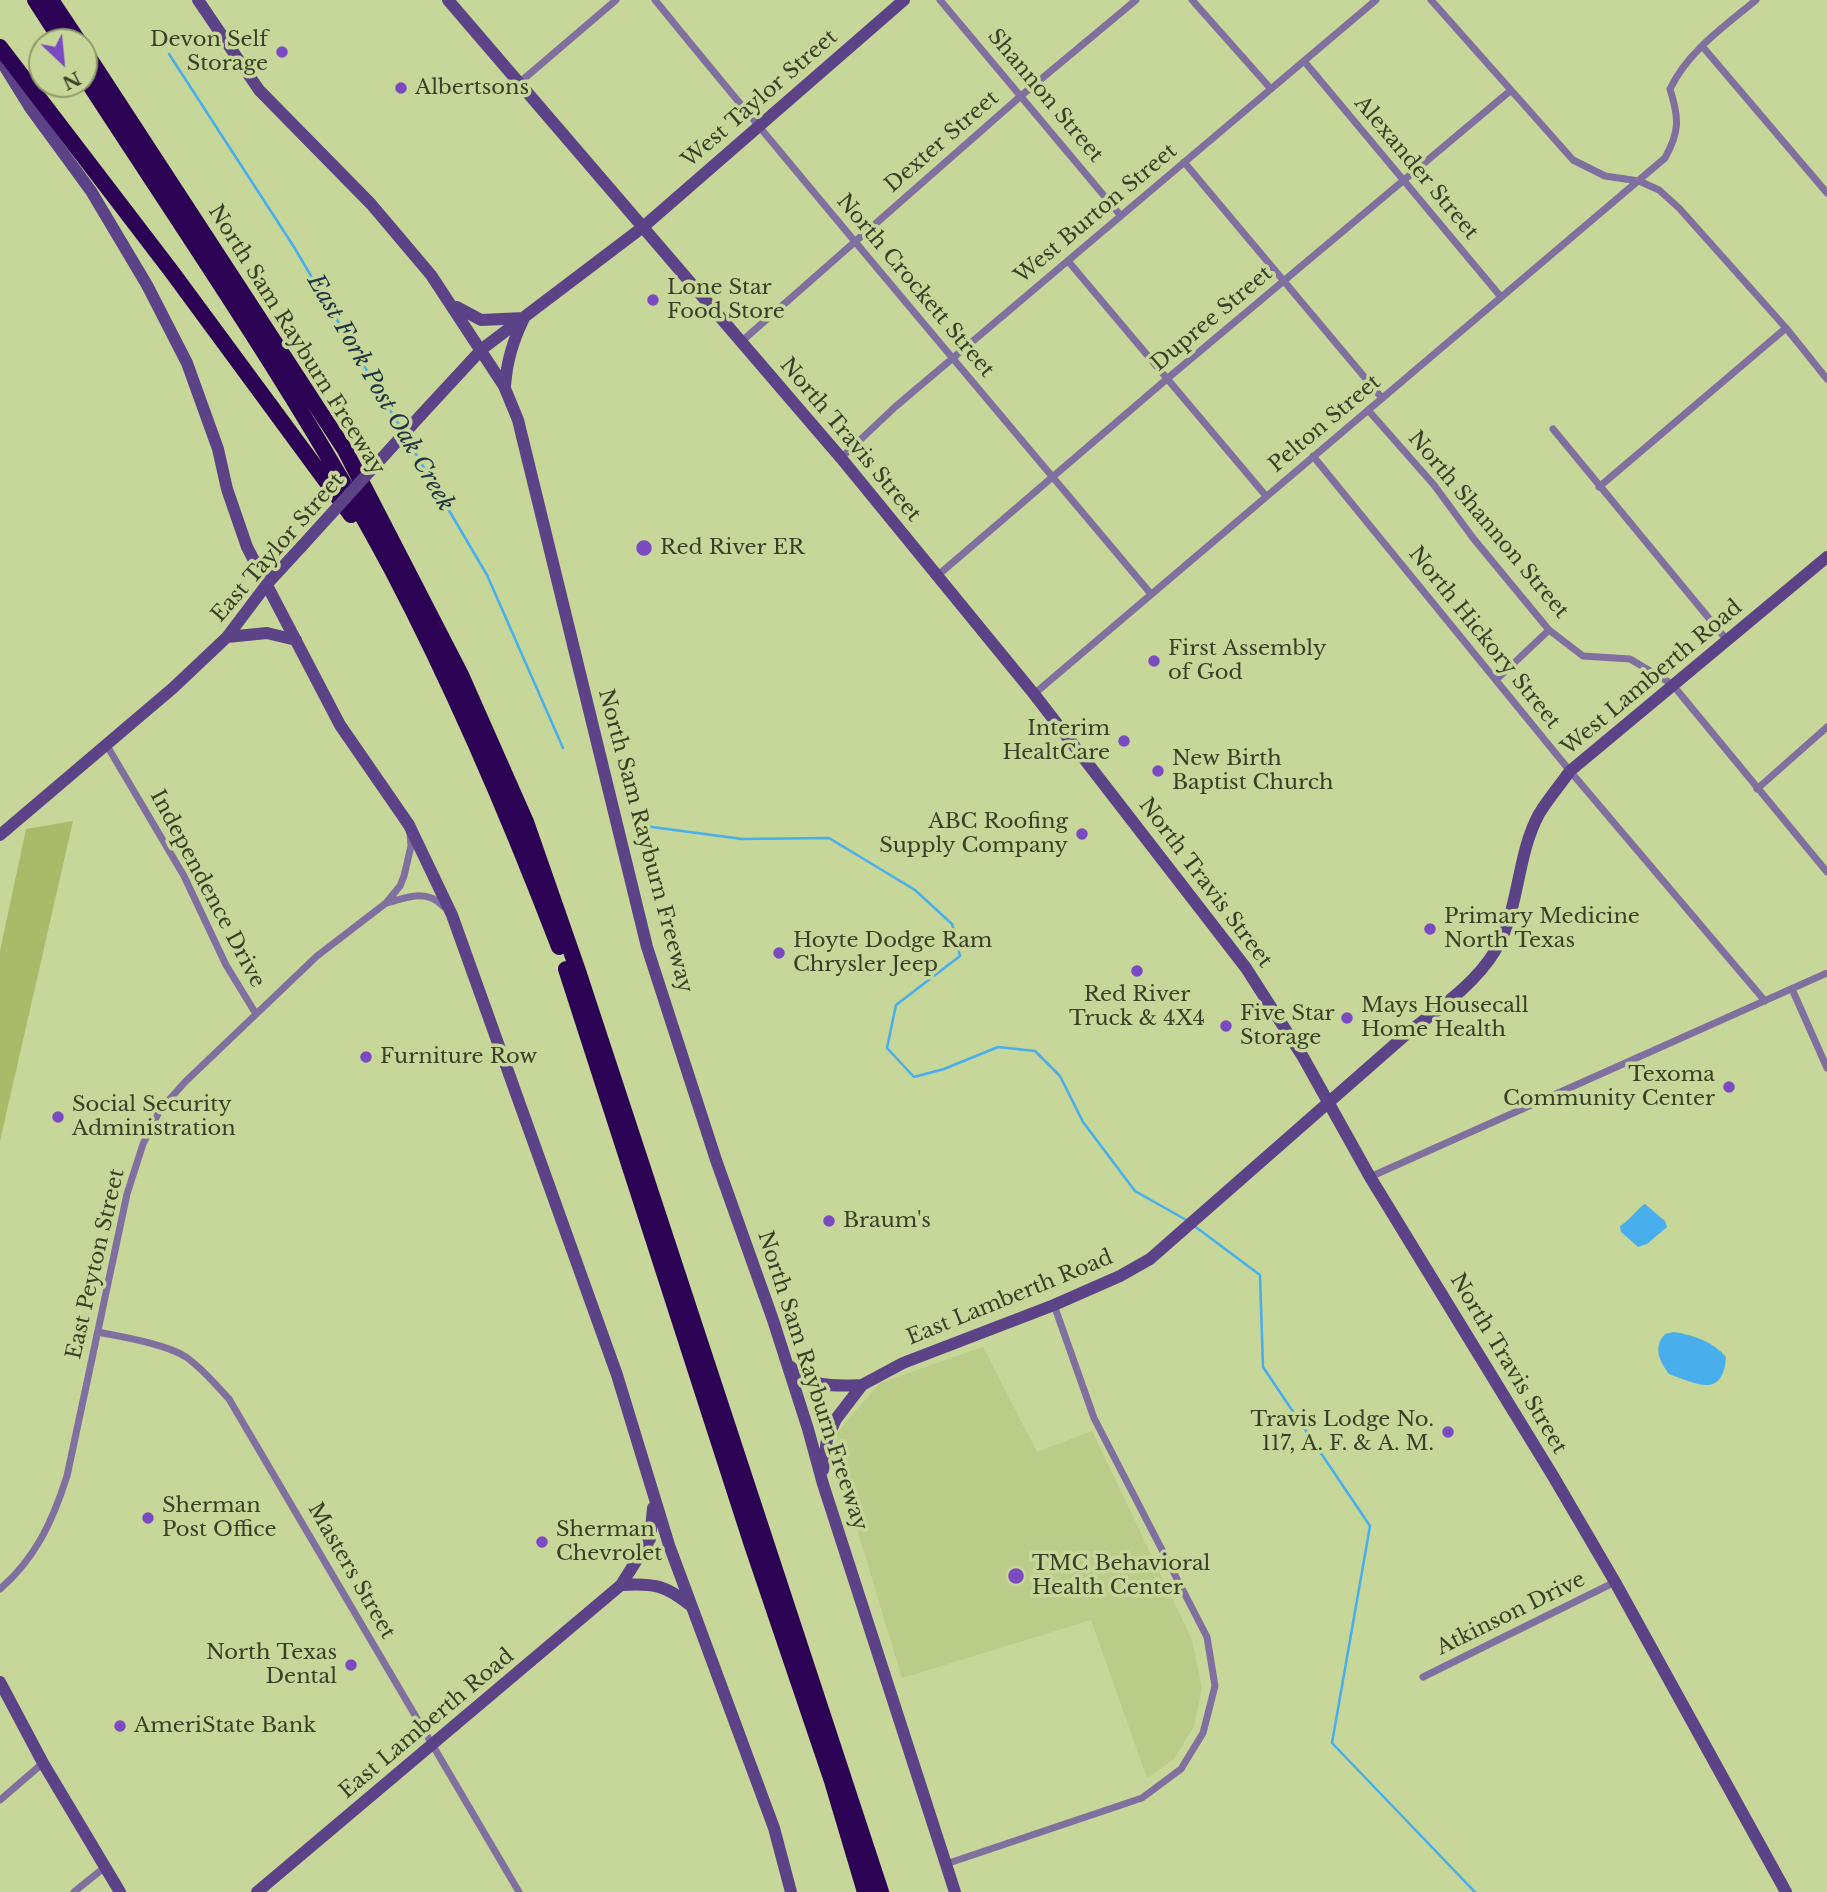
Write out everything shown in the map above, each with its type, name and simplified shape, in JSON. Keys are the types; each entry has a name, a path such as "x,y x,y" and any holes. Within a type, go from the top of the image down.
{"highway":[{"path":"35,0 53,28"},
{"path":"51,0 70,28"},
{"path":"0,47 172,272 392,570"},
{"name":"North Sam Rayburn Freeway","path":"98,71 345,450 461,675 527,822 881,1892"},
{"name":"North Sam Rayburn Freeway","path":"98,98 301,410 392,570 457,704 520,845 560,950 722,1455 832,1781 865,1892"},
{"path":"854,1858 857,1892"}],"main road":[{"name":"North Sam Rayburn Freeway","path":"198,0 259,90 371,204 431,275 505,386 518,420 647,947 808,1429 823,1484 956,1892"},
{"name":"North Travis Street","path":"448,0 841,458 1034,694 1246,968 1303,1057 1370,1177 1615,1582 1786,1892"},
{"name":"West Taylor Street","path":"643,227 904,0"},
{"path":"0,59 31,109 91,191 147,285 187,363 218,449 247,547 340,725 409,825 452,915 617,1375 654,1497 774,1828 791,1892"},
{"name":"East Taylor Street","path":"0,835 173,688 227,637 267,584 482,349 643,227"},
{"path":"453,305 481,320 524,318 511,345 506,363 505,386"},
{"name":"West Lamberth Road","path":"1327,1103 1450,1000 1485,966 1503,937 1520,871 1539,815 1570,771 1827,557"},
{"path":"227,637 267,633 296,640"},
{"name":"East Lamberth Road","path":"862,1385 904,1363 1054,1305 1150,1259 1327,1103"},
{"path":"786,1362 800,1378 818,1384 862,1385"},
{"path":"823,1484 827,1439 836,1419 862,1385"},
{"name":"East Lamberth Road","path":"257,1892 621,1585 650,1539 654,1497"},
{"path":"621,1585 658,1585 676,1593 694,1608"},
{"path":"0,1682 43,1763 120,1892"}],"street":[{"path":"518,84 616,0"},
{"name":"North Crockett Street","path":"655,0 854,243 1151,593"},
{"name":"Shannon Street","path":"940,0 1121,216"},
{"name":"Dexter Street","path":"742,341 1022,95 1136,0"},
{"path":"1192,0 1271,89"},
{"name":"West Burton Street","path":"841,458 953,358 1376,0"},
{"path":"1431,0 1573,160 1605,176 1639,181 1659,190 1679,208 1786,328 1827,379"},
{"path":"1756,0 1702,46 1827,193"},
{"name":"Pelton Street","path":"1034,694 1665,158 1672,145 1678,115 1670,89 1677,74 1702,46"},
{"name":"Alexander Street","path":"1304,61 1501,297"},
{"name":"Dupree Street","path":"937,576 1510,91"},
{"path":"1184,162 1382,398"},
{"path":"1068,261 1266,496"},
{"path":"1599,487 1786,328"},
{"name":"North Shannon Street","path":"1368,410 1434,485 1472,538 1549,630 1583,656 1630,659 1672,684 1827,872"},
{"path":"1553,429 1727,639"},
{"name":"North Hickory Street","path":"1313,456 1570,771 1765,1001"},
{"path":"1496,680 1549,630"},
{"path":"1757,789 1827,727"},
{"name":"Independence Drive","path":"106,744 184,876 226,965 256,1014"},
{"name":"East Peyton Street","path":"0,1589 11,1580 37,1547 56,1513 67,1476 127,1194 143,1144 160,1110 317,956 386,903 400,886 407,863 411,846 409,825"},
{"name":"East Peyton Street","path":"386,903 411,895 425,895 438,900 452,915"},
{"path":"1370,1177 1827,973"},
{"path":"1792,989 1827,1068"},
{"path":"946,1864 1142,1798 1181,1769 1203,1733 1215,1686 1207,1637 1094,1418 1054,1305"},
{"name":"Masters Street","path":"98,1332 146,1343 184,1356 204,1371 229,1399 519,1892"},
{"name":"Atkinson Drive","path":"1423,1677 1615,1582"},
{"path":"0,1800 43,1763"},
{"path":"74,1892 105,1867"}],"shaded area":[{"path":"73,821 0,1141 0,951 26,829"},
{"name":"TMC Behavioral Health Center","path":"983,1347 1037,1452 1092,1431 1192,1640 1202,1688 1194,1726 1174,1759 1147,1778 1091,1620 902,1678 858,1532 835,1467 837,1433 880,1383"}],"water":[{"path":"1645,1204 1665,1221 1667,1227 1647,1244 1638,1247 1621,1232 1620,1226"},
{"path":"1674,1332 1703,1340 1726,1357 1720,1379 1707,1385 1669,1374 1662,1364 1658,1349 1665,1334"}],"waterway":[{"name":"East Fork Post Oak Creek","path":"169,54 294,247 402,430"},
{"name":"East Fork Post Oak Creek","path":"407,439 487,575 563,748"},
{"name":"East Fork Post Oak Creek","path":"637,825 742,839 829,838 915,890 952,924 960,956 896,1005 887,1048 914,1077 944,1069 998,1047 1035,1051 1060,1076 1083,1122 1135,1191 1188,1221"},
{"name":"East Fork Post Oak Creek","path":"1193,1225 1260,1275 1263,1367 1370,1526 1332,1743 1475,1892"}],"place":[{"name":"Devon Self Storage","path":"282,52"},
{"name":"Albertsons","path":"401,88"},
{"name":"Lone Star Food Store","path":"653,300"},
{"name":"Red River ER","path":"644,548"},
{"name":"First Assembly of God","path":"1154,661"},
{"name":"Interim HealtCare","path":"1124,741"},
{"name":"New Birth Baptist Church","path":"1158,771"},
{"name":"ABC Roofing Supply Company","path":"1082,834"},
{"name":"Primary Medicine North Texas","path":"1430,929"},
{"name":"Hoyte Dodge Ram Chrysler Jeep","path":"779,953"},
{"name":"Red River Truck & 4X4","path":"1137,971"},
{"name":"Mays Housecall Home Health","path":"1347,1018"},
{"name":"Five Star Storage","path":"1226,1026"},
{"name":"Furniture Row","path":"366,1057"},
{"name":"Texoma Community Center","path":"1729,1087"},
{"name":"Social Security Administration","path":"58,1117"},
{"name":"Braum's","path":"829,1221"},
{"name":"Travis Lodge No. 117, A. F. & A. M.","path":"1448,1432"},
{"name":"Sherman Post Office","path":"148,1518"},
{"name":"Sherman Chevrolet","path":"542,1542"},
{"name":"TMC Behavioral Health Center","path":"1016,1576"},
{"name":"North Texas Dental","path":"351,1665"},
{"name":"AmeriState Bank","path":"120,1726"}]}
